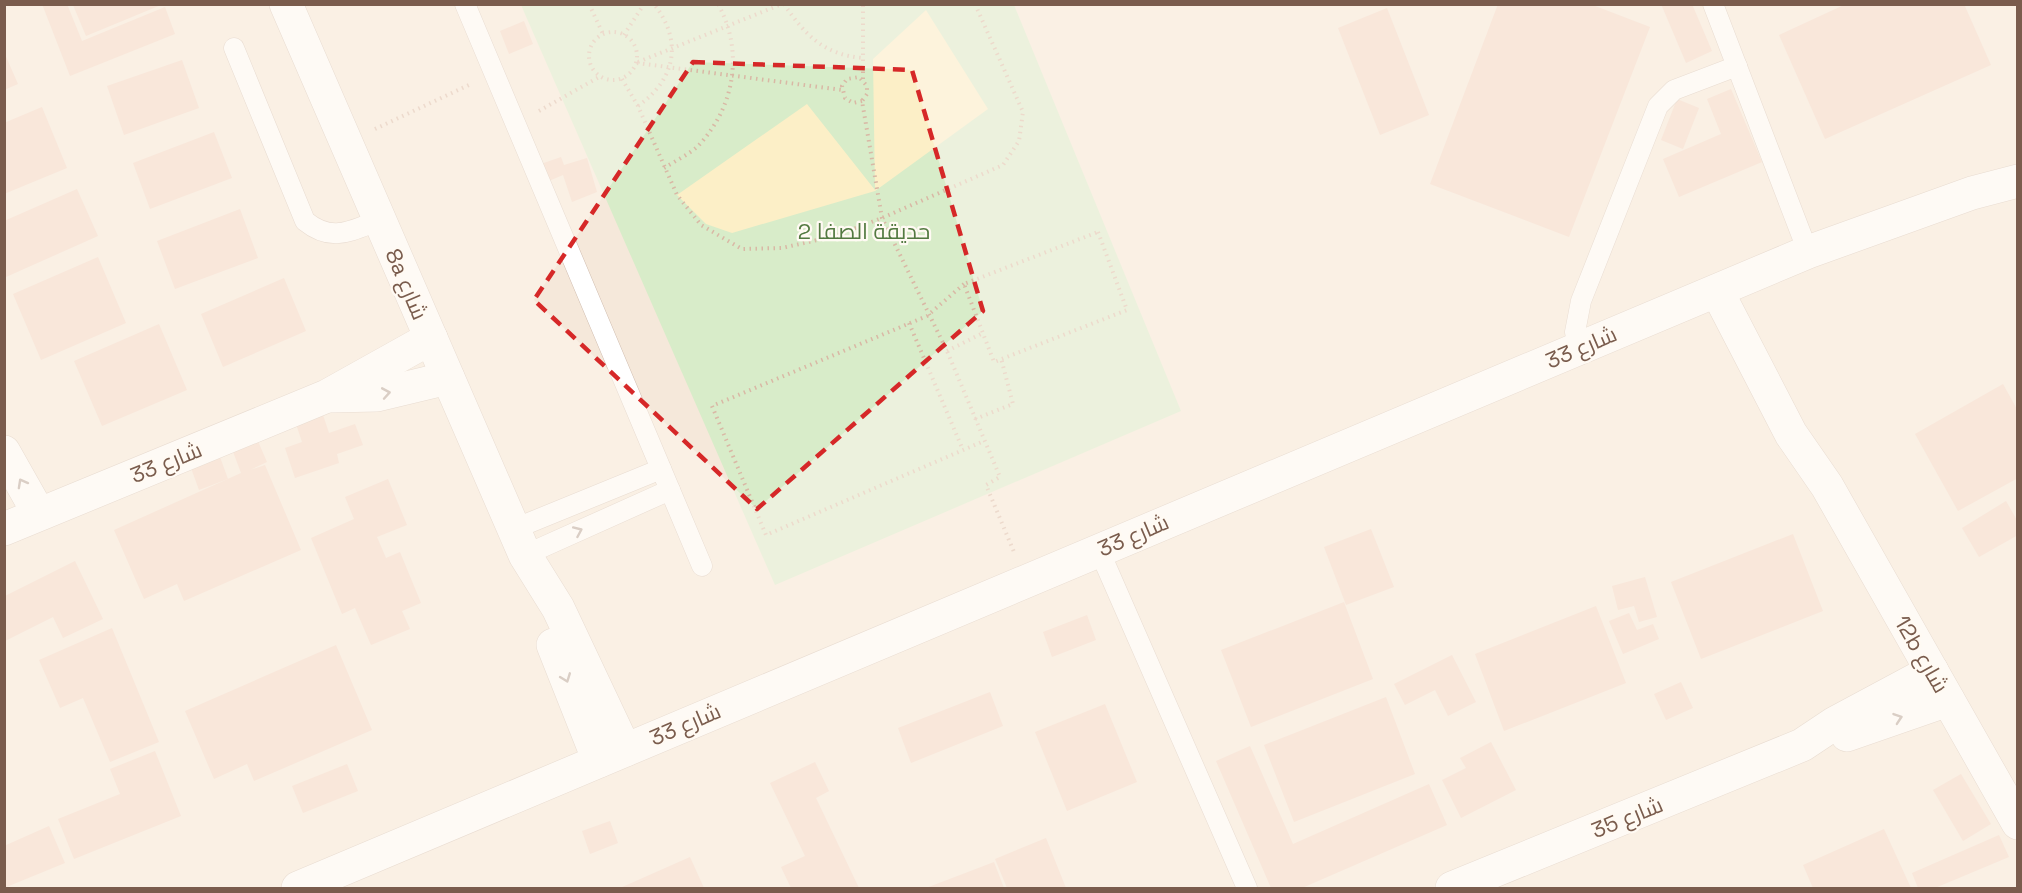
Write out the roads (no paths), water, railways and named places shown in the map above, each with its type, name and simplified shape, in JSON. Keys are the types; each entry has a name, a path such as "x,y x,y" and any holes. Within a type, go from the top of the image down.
{"street":[{"name":"8a شارع","path":"286,4 522,549 541,612 612,755"},
{"name":"شارع 33","path":"1972,194 2018,162"},
{"name":"شارع 33","path":"298,888 1808,252 1972,194 2018,181"},
{"name":"12b شارع","path":"1727,287 1791,434 1827,486 2018,823"},
{"name":"شارع 33","path":"6,523 39,514 327,396 430,338"},
{"name":"شارع 33","path":"327,396 377,395 448,378"},
{"path":"4,452 39,514"},
{"name":"شارع 35","path":"1802,745 1835,723 1932,671"},
{"name":"شارع 35","path":"1452,888 1802,745 1851,734 1948,700"}],"lane":[{"path":"465,4 702,566"},
{"path":"1713,4 1808,252"},
{"path":"234,48 305,220 318,231 334,234 380,220"},
{"path":"1578,348 1575,332 1581,301 1658,106 1665,97 1684,85 1737,66"},
{"path":"522,549 661,469"},
{"path":"522,549 670,489"},
{"path":"1100,550 1247,888"}],"park label":[{"name":"حديقة الصفا 2","path":"864,231"}]}
